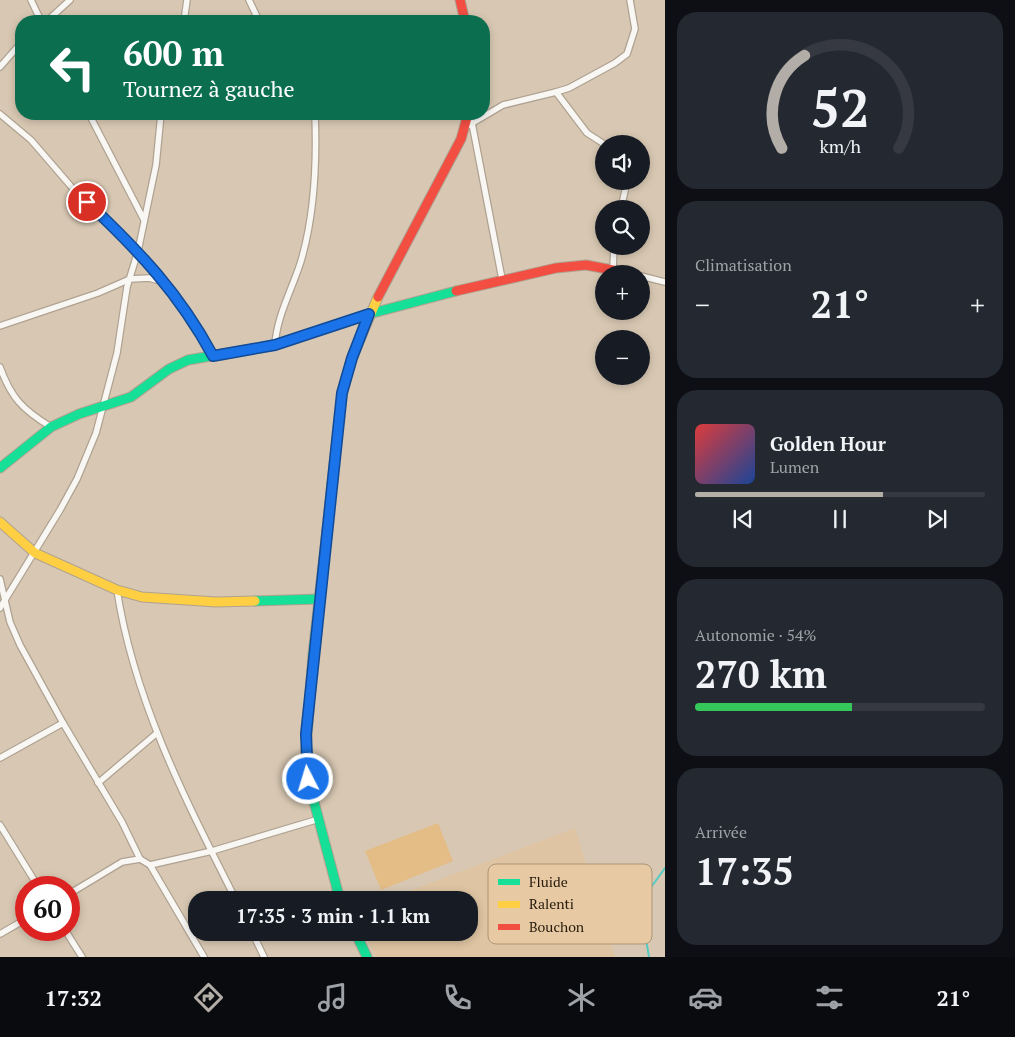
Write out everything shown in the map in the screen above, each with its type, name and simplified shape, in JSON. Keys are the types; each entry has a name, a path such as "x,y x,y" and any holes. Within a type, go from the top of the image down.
{"main road":[{"path":"460,0 464,15"},
{"path":"338,891 308,779 306,751 319,599 342,393 352,358 369,314 448,165 468,125 468,120"},
{"path":"0,468 51,427 65,419 131,398 181,363 275,345 369,314 502,279 572,266 595,266"},
{"path":"0,522 35,553 117,590 142,597 174,601 319,599"},
{"path":"359,941 367,957"}],"street":[{"path":"31,0 38,15"},
{"path":"54,15 70,0"},
{"path":"185,15 187,0"},
{"path":"249,0 256,15"},
{"path":"490,112 503,105 569,88 609,67 627,54 636,29 630,0"},
{"path":"0,67 15,49"},
{"path":"556,92 587,133 595,138"},
{"path":"0,114 31,140 67,182 138,251 180,302 213,356"},
{"path":"92,120 144,220"},
{"path":"0,608 78,479 93,442 104,406 130,279 138,251 156,165 161,120"},
{"path":"275,345 276,330 300,262 310,222 316,177 315,120"},
{"path":"477,120 468,125 502,279"},
{"path":"0,326 98,293 130,279 143,277 164,282"},
{"path":"650,278 665,282"},
{"path":"0,367 12,394 21,406 51,427"},
{"path":"0,579 13,630 62,724 122,822 140,859 150,865 204,957"},
{"path":"117,590 131,658 157,734 232,891"},
{"path":"0,758 62,724"},
{"path":"98,783 157,734"},
{"path":"150,865 212,851 320,820"},
{"path":"0,825 32,876"},
{"path":"80,887 122,862 140,859"},
{"path":"0,934 15,925"},
{"path":"72,941 82,957"},
{"path":"256,941 264,957"}],"shaded area":[{"path":"438,823 453,861 381,890 365,851"},
{"path":"575,828 586,864 488,864 488,944 611,944 615,957 376,957 368,941 478,941 478,891 410,891"}],"waterway":[{"path":"652,886 665,868"},
{"path":"647,944 649,957"}],"traffic: fast":[{"path":"0,468 51,427 79,414 131,397 169,369 188,360 275,345 369,314 456,291"},
{"path":"330,502 313,654 306,751 308,779 338,891"},
{"path":"255,601 319,599"},
{"path":"359,941 367,957"}],"traffic: slow":[{"path":"330,502 342,393 352,358 378,297"},
{"path":"0,522 35,553 117,590 142,597 216,602 255,601"}],"traffic: jam":[{"path":"460,0 464,15"},
{"path":"378,297 461,139 466,120"},
{"path":"456,291 556,268 586,265 595,267"}],"route":[{"path":"87,202 156,270 175,294 213,356 239,353 275,345 369,314 352,358 342,393 313,654 306,734 308,779"}]}
